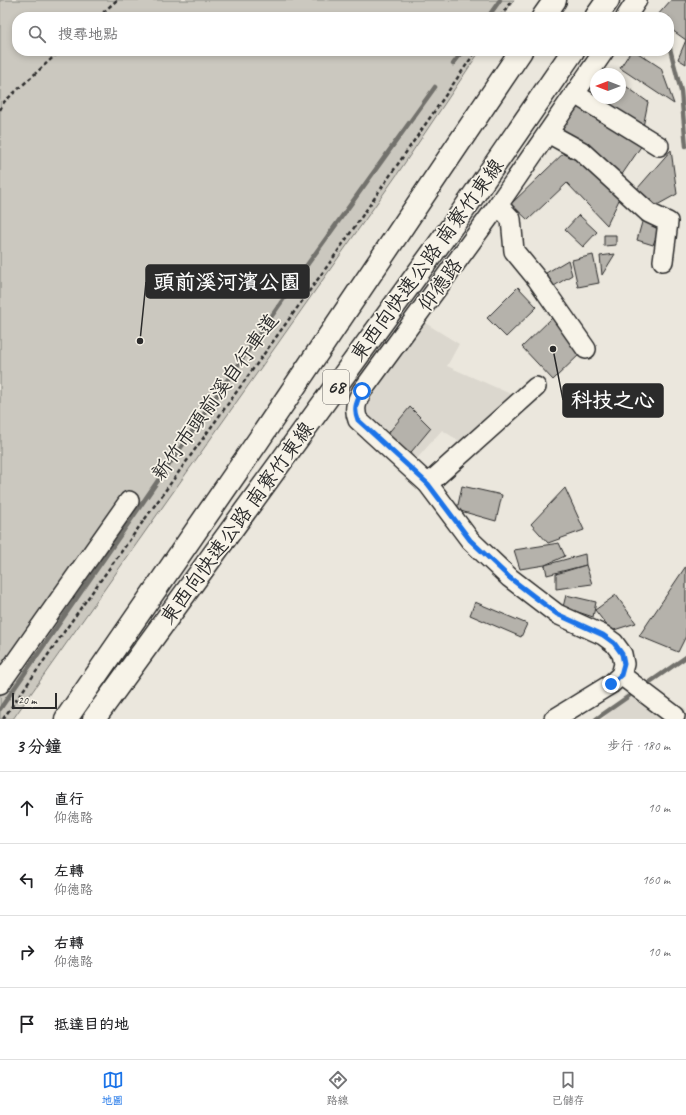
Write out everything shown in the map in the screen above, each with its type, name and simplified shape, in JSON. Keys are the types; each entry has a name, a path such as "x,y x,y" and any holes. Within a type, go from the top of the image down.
{"highway":[{"path":"547,12 555,0"},
{"path":"600,12 608,0"},
{"name":"東西向快速公路 南寮竹東線","path":"66,719 258,441 518,56"},
{"name":"東西向快速公路 南寮竹東線","path":"94,719 458,218 570,56"}],"street":[{"path":"629,12 637,0"},
{"name":"仰德路","path":"601,56 498,205 362,391 356,402 355,411 358,420 428,484 470,540 510,578 557,614 603,635 614,643 622,654 624,664 621,675"},
{"path":"575,94 659,146"},
{"path":"548,133 581,151 649,213 668,222 663,261"},
{"path":"498,205 511,219 514,251 537,279 586,349"},
{"path":"428,484 536,387"},
{"path":"0,684 129,501"},
{"path":"554,719 611,684 621,675 676,716"}],"path":[{"path":"104,12 117,0"},
{"path":"504,12 512,0"},
{"path":"0,110 4,102 55,56"},
{"name":"新竹市頭前溪自行車道","path":"3,719 85,602 331,261 473,56"}],"shaded area":[{"path":"0,0 514,0 506,12 12,12 12,56 477,56 396,176 13,719 0,719"},
{"path":"422,321 459,344 447,366 513,395 464,444 442,430 414,462 364,410"},
{"path":"638,680 686,709 686,719 603,719"}],"building":[{"path":"671,0 686,0 686,40 674,32 674,12 660,12"},
{"path":"686,40 686,64 678,59"},
{"path":"628,56 643,56 661,68 674,104 626,72 626,68 620,68"},
{"path":"590,82 590,98 583,93"},
{"path":"626,86 648,102 642,132 600,104 626,104"},
{"path":"578,100 642,145 621,176 556,131"},
{"path":"571,146 620,198 607,225 567,183 528,220 511,204"},
{"path":"671,150 677,194 648,210 637,189"},
{"path":"579,215 597,232 583,247 565,230"},
{"path":"644,215 661,223 653,245 637,240"},
{"path":"604,235 616,235 616,245 604,246"},
{"path":"615,254 602,275 600,256"},
{"path":"593,255 599,283 578,287 572,260"},
{"path":"568,260 572,275 554,286 546,273"},
{"path":"518,287 537,307 506,337 487,318"},
{"path":"552,318 583,351 553,380 522,347"},
{"path":"410,407 431,428 407,457 385,437"},
{"path":"462,486 502,495 496,521 457,510"},
{"path":"565,488 584,530 548,543 531,524"},
{"path":"559,543 565,556 545,565 520,569 514,550"},
{"path":"585,554 586,565 547,575 545,565"},
{"path":"586,565 592,584 556,589 556,574"},
{"path":"686,566 686,636 678,652 639,636"},
{"path":"566,595 596,602 593,617 563,607"},
{"path":"616,595 636,623 611,631 595,610"},
{"path":"475,602 527,624 521,637 470,615"}],"waterway":[{"path":"492,12 500,0"},
{"path":"453,64 459,56"},
{"path":"672,56 681,91 686,146"},
{"path":"0,709 307,265 435,87"},
{"path":"650,682 686,657"},
{"path":"596,719 629,696"}],"place":[{"name":"頭前溪河濱公園","path":"140,341"},
{"name":"科技之心","path":"553,349"}],"route":[{"path":"362,391 356,402 355,411 358,420 428,484 442,505 470,540 510,578 557,614 603,635 614,643 622,654 624,664 621,675 611,684"}]}
